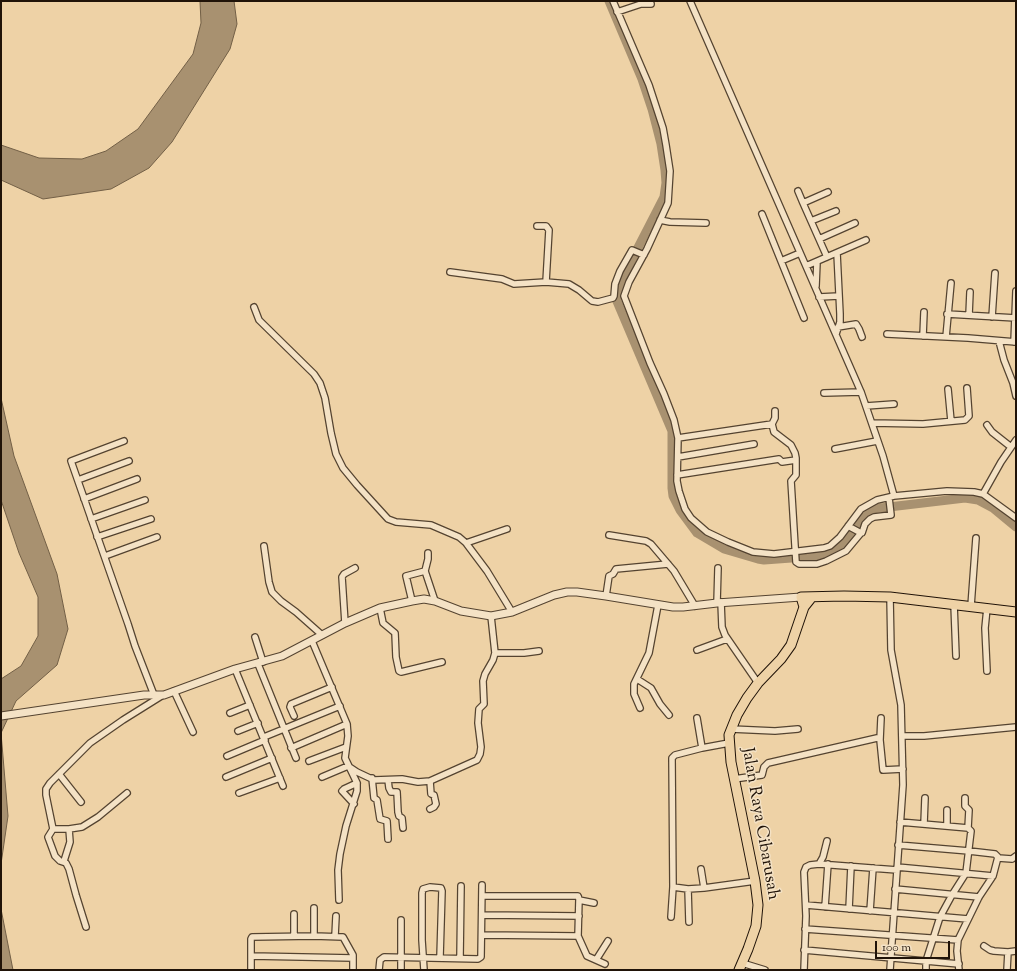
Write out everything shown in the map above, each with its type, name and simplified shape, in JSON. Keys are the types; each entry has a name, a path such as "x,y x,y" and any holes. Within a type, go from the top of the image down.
{"main road":[{"path":"804,608 801,597 844,596 890,597 1016,612"},
{"name":"Jalan Raya Cibarusah","path":"740,966 752,937 757,917 758,905 755,881 734,779 729,743 731,729 741,707 758,683 791,645 804,608 812,597"}],"street":[{"path":"612,1 649,85 666,145 670,171 668,203 642,254 624,296 650,363 670,408 677,429 677,475 679,491 685,508 697,524 707,532 753,552 796,556 830,546 850,527 861,509 877,500 891,497 947,491 974,492 983,494 1016,518"},
{"path":"690,1 836,334 866,406 883,456 891,497 891,515 874,517 870,519 865,524 862,533 860,533 846,551 826,562 799,564 796,556 791,481 796,475 796,460 791,445 774,432 772,424 775,418 775,411"},
{"path":"617,12 641,4 651,4"},
{"path":"798,191 827,257"},
{"path":"803,203 828,192"},
{"path":"811,221 836,211"},
{"path":"762,214 804,318"},
{"path":"660,220 670,222 706,223"},
{"path":"819,239 855,223"},
{"path":"536,226 546,226 549,230 546,282"},
{"path":"806,266 866,240"},
{"path":"450,272 502,279 514,284 546,282 569,284 592,301 602,302 613,298 615,284 620,271 633,249 642,254"},
{"path":"781,261 800,253"},
{"path":"836,334 840,314 837,253"},
{"path":"816,289 817,262"},
{"path":"992,317 995,273"},
{"path":"946,337 951,283"},
{"path":"887,334 1015,342 1016,291"},
{"path":"969,315 970,292"},
{"path":"819,297 839,296"},
{"path":"254,307 259,320 306,366 320,383 325,398 331,433 340,462 357,485 388,519 396,522 431,525 449,532 466,543 490,576 512,612"},
{"path":"923,336 924,312"},
{"path":"948,314 1015,318"},
{"path":"838,327 856,324 862,337"},
{"path":"999,341 1016,396"},
{"path":"872,423 923,424 965,420 968,418 968,388"},
{"path":"948,389 951,421"},
{"path":"824,393 860,392"},
{"path":"866,406 894,404"},
{"path":"678,438 772,424"},
{"path":"987,425 992,432 1011,447"},
{"path":"983,494 1001,462 1016,440"},
{"path":"124,441 71,461 135,646 154,695"},
{"path":"835,449 877,441"},
{"path":"678,457 754,444"},
{"path":"677,475 779,459 782,462 796,460"},
{"path":"78,480 129,461"},
{"path":"84,499 137,479"},
{"path":"91,519 145,500"},
{"path":"97,537 151,519"},
{"path":"850,527 860,533"},
{"path":"466,543 507,529"},
{"path":"610,535 646,541 656,549 680,580 694,606"},
{"path":"104,556 157,537"},
{"path":"972,606 976,538"},
{"path":"264,546 269,582 272,592 281,602 296,612 322,635"},
{"path":"428,553 425,571 435,600"},
{"path":"606,596 609,576 613,574 616,569 668,564"},
{"path":"345,623 342,577 344,574 355,568"},
{"path":"718,568 719,603 722,627 727,639 758,683"},
{"path":"412,601 406,576 425,571"},
{"path":"86,927 69,869 64,861 55,856 48,837 53,829 46,789 81,750 123,720 164,695 235,670 282,656 345,623 380,608 412,601 435,600 461,611 491,616 512,612 560,594 577,592 678,607 801,597"},
{"path":"890,597 891,650 901,704 903,770 890,970"},
{"path":"954,604 956,656"},
{"path":"640,708 633,689 649,653 658,605"},
{"path":"380,608 383,623 395,633 395,646 399,671 401,672 442,662"},
{"path":"987,608 987,671"},
{"path":"348,766 374,780 402,779 418,782 430,781 477,760 481,747 478,724 479,709 484,704 483,681 495,653 491,616"},
{"path":"255,637 260,663 296,758"},
{"path":"697,650 727,639"},
{"path":"312,641 347,724 348,736 345,758 356,783 357,791 346,826 340,854 338,870 339,900"},
{"path":"495,653 524,653 539,651"},
{"path":"235,670 265,739 283,786"},
{"path":"637,679 652,688 660,704 668,715"},
{"path":"294,716 290,707 291,704 332,687"},
{"path":"174,691 193,732"},
{"path":"1,716 137,696 164,695"},
{"path":"230,713 250,705"},
{"path":"227,756 284,729 340,706"},
{"path":"697,718 702,748"},
{"path":"880,718 880,740 883,770 903,770"},
{"path":"238,731 258,723"},
{"path":"291,748 347,724"},
{"path":"902,736 924,736 1016,727"},
{"path":"731,729 775,731 798,729"},
{"path":"734,779 762,775 764,766 768,763 877,738 880,740"},
{"path":"671,917 673,887 672,758 675,755 729,743"},
{"path":"309,761 346,747"},
{"path":"226,777 272,758"},
{"path":"322,777 348,766"},
{"path":"59,774 81,802"},
{"path":"239,793 280,778"},
{"path":"372,778 374,798 377,800 380,819 387,821 388,839"},
{"path":"388,780 391,792 397,792 398,812 399,816 402,818 402,828"},
{"path":"430,781 431,794 434,795 436,804 430,809"},
{"path":"354,804 342,791 356,783"},
{"path":"53,829 82,827 90,823 127,793"},
{"path":"924,824 925,798"},
{"path":"926,970 926,961 940,917 952,894 966,873 971,831 968,828 969,810 966,806 965,798"},
{"path":"947,810 947,826"},
{"path":"900,822 968,828"},
{"path":"64,861 70,842 69,829"},
{"path":"819,864 828,841"},
{"path":"898,845 995,854 998,858 1012,859 1016,856"},
{"path":"804,950 926,961 959,967 957,951 958,940 979,897 993,876 998,858"},
{"path":"825,907 828,864"},
{"path":"804,970 806,905 804,872 806,867 810,865 828,864 873,868 897,868 993,876"},
{"path":"849,909 852,866"},
{"path":"870,911 873,868"},
{"path":"701,869 704,888"},
{"path":"673,887 688,889 704,888 755,881"},
{"path":"379,970 380,960 382,958 440,957 478,959 481,957 483,915 482,885"},
{"path":"460,958 461,886"},
{"path":"424,970 422,893 423,889 430,887 440,888 442,891 440,957"},
{"path":"688,889 689,922"},
{"path":"895,889 979,897"},
{"path":"483,896 576,896 579,900 594,903"},
{"path":"579,900 578,936 587,956 605,964"},
{"path":"806,905 968,919"},
{"path":"314,908 314,936"},
{"path":"294,914 294,936"},
{"path":"483,915 579,916"},
{"path":"334,936 336,916"},
{"path":"401,920 401,970"},
{"path":"806,929 958,940"},
{"path":"482,935 578,936"},
{"path":"251,970 252,937 294,936 334,936 345,939 351,950 353,970"},
{"path":"596,960 608,941"},
{"path":"984,946 990,950 1008,952 1016,951"},
{"path":"1007,970 1008,952"},
{"path":"251,956 353,958"},
{"path":"740,966 765,970"}],"shaded area":[{"path":"200,1 234,1 237,24 230,49 172,142 149,168 111,189 43,199 1,180 1,145 39,158 82,159 106,151 138,129 193,54 201,23"},
{"path":"1,398 14,456 57,574 68,629 57,665 16,701 1,733 1,679 21,666 38,636 38,597 19,553 1,500"},
{"path":"1,733 8,816 1,864"},
{"path":"1,909 13,970 1,970"}],"waterway":[{"path":"609,1 642,79 652,109 661,144 666,183 664,197 628,267 616,299 672,431 673,496 680,510 697,533 724,549 758,559 764,560 819,556 834,550 847,540 858,527 865,515 872,509 965,498 978,500 993,508 1016,527"}]}
